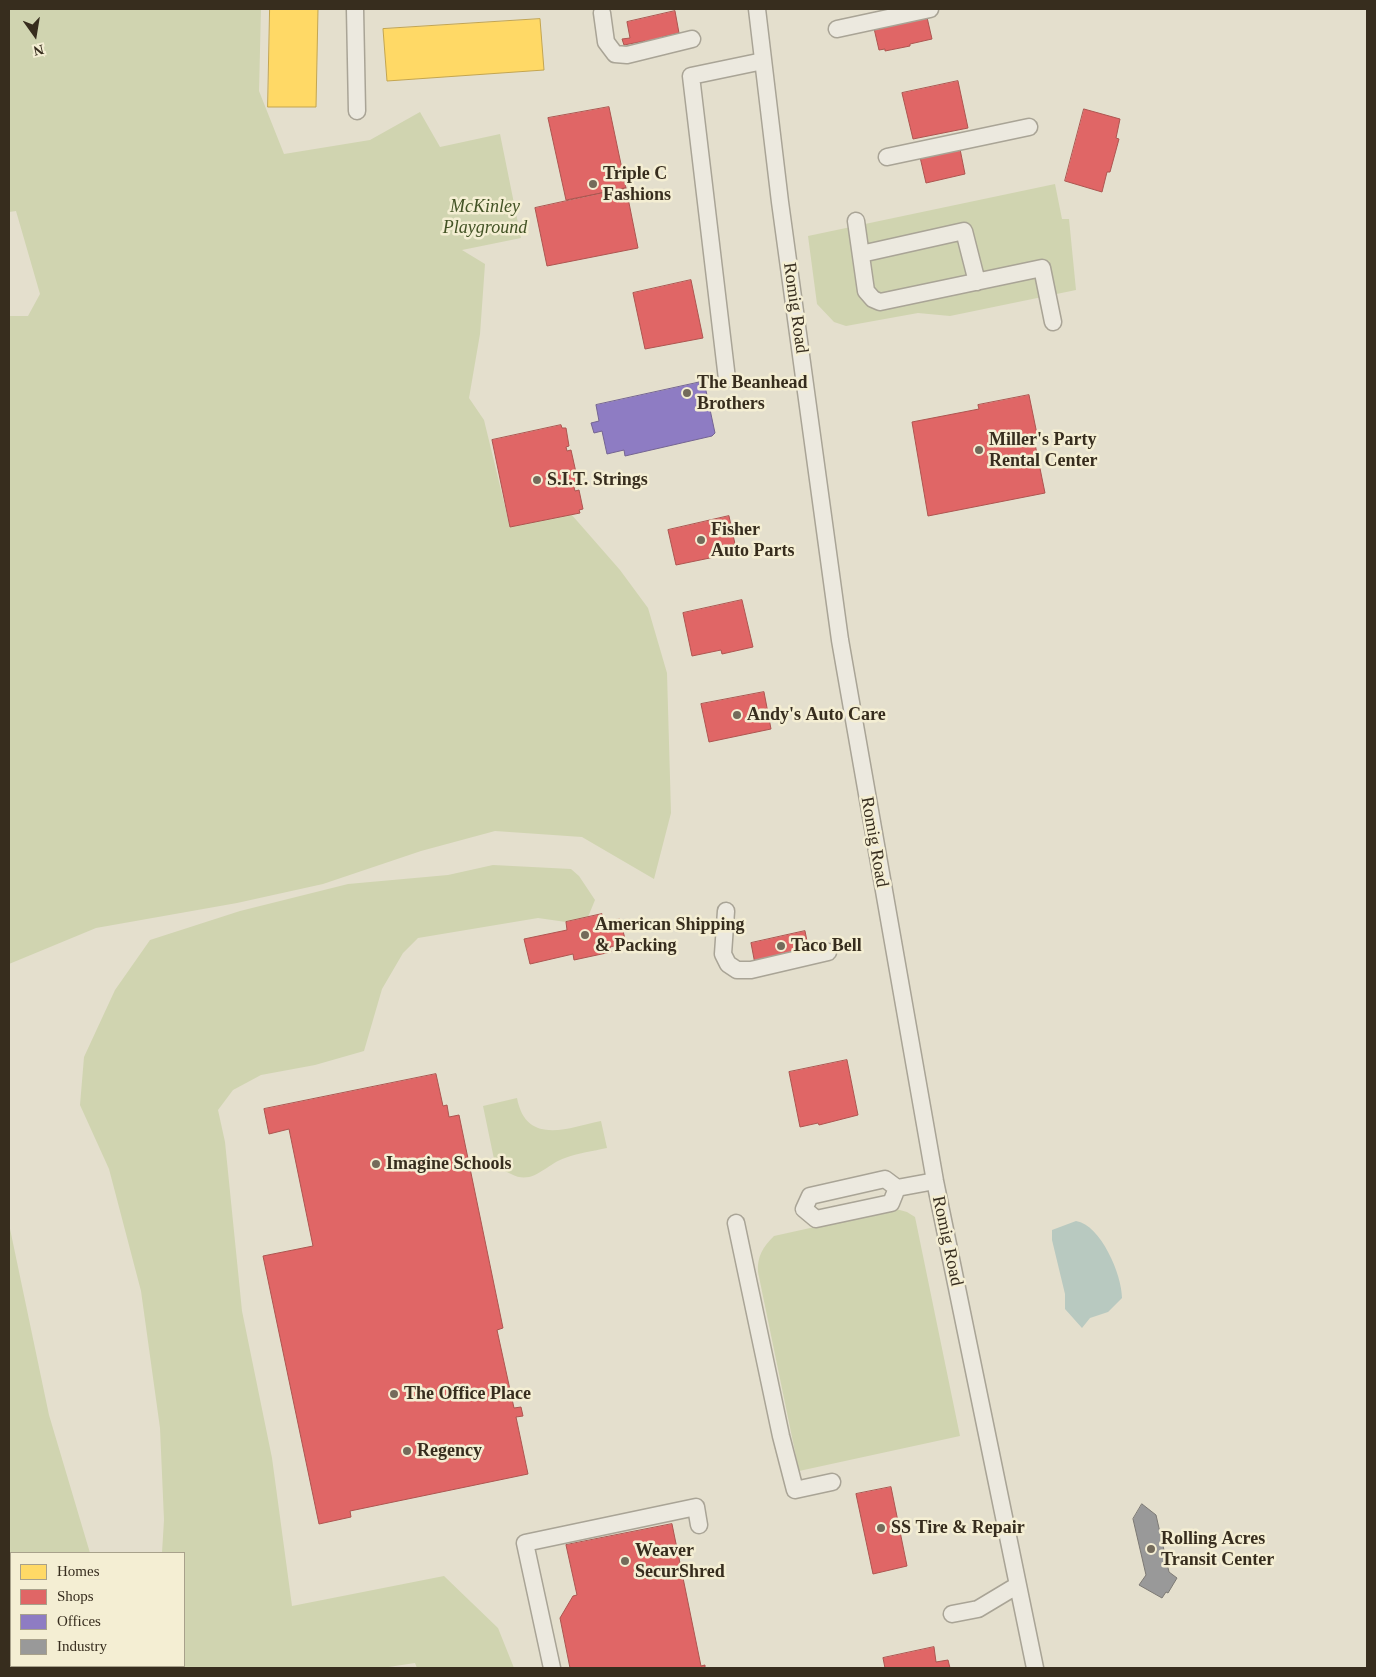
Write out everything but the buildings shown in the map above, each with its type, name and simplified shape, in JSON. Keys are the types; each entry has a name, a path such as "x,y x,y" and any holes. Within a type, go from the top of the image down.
{"street":[{"path":"355,9 357,111"},
{"name":"Romig Road","path":"757,9 780,202 840,640 934,1181 1035,1668"},
{"path":"837,29 930,9"},
{"path":"602,13 606,42 614,54 627,55 692,39"},
{"path":"726,379 691,76 763,61"},
{"path":"887,157 1029,127"},
{"path":"856,221 866,291 873,299 880,302 1042,268 1053,322"},
{"path":"861,254 964,231 977,282"},
{"path":"726,911 723,954 728,964 737,970 751,970 828,952"},
{"path":"897,1188 891,1203 816,1219 804,1209 810,1196 885,1179 897,1188 934,1181"},
{"path":"736,1223 781,1436 795,1490 832,1482"},
{"path":"552,1668 525,1543 696,1507 699,1525"},
{"path":"952,1614 978,1609 1018,1585"}],"green space":[{"name":"McKinley Playground","path":"9,9 261,9 259,91 284,154 370,140 420,112 440,147 500,134 521,238 462,250 485,264 480,334 469,398 484,420 510,527 571,514 620,570 648,608 667,673 671,813 654,879 582,837 495,831 421,851 323,884 237,903 96,928 9,964 9,316 28,316 40,294 16,211 9,212"},
{"path":"1055,184 1062,219 1069,219 1076,290 950,316 918,313 846,326 834,322 817,304 808,236"},
{"path":"493,865 571,869 579,876 595,900 588,917 566,922 538,918 418,938 403,953 382,989 364,1051 315,1065 261,1075 233,1090 218,1110 225,1142 242,1311 272,1458 292,1606 444,1576 498,1628 514,1668 417,1668 415,1663 382,1668 185,1668 185,1552 162,1552 164,1520 160,1428 141,1291 109,1169 80,1105 84,1057 115,990 150,940 240,911 348,884 448,875"},
{"path":"517,1098 522,1113 529,1123 539,1128 550,1130 562,1129 601,1121 607,1148 565,1158 533,1176 519,1177 508,1173 494,1159 483,1106"},
{"path":"896,1209 907,1212 915,1217 960,1436 799,1471 758,1272 760,1256 774,1236"},
{"path":"9,1224 49,1415 90,1552 10,1552 10,1667 109,1668 9,1668"}],"shaded area":[{"path":"1076,1221 1094,1231 1102,1241 1114,1265 1122,1298 1108,1312 1090,1318 1082,1328 1065,1309 1065,1294 1052,1240 1052,1230"}],"place":[{"name":"Triple C Fashions","path":"593,184"},
{"name":"The Beanhead Brothers","path":"687,393"},
{"name":"Miller's Party Rental Center","path":"979,450"},
{"name":"S.I.T. Strings","path":"537,480"},
{"name":"Fisher Auto Parts","path":"701,540"},
{"name":"Andy's Auto Care","path":"737,715"},
{"name":"American Shipping & Packing","path":"585,935"},
{"name":"Taco Bell","path":"781,946"},
{"name":"Imagine Schools","path":"376,1164"},
{"name":"The Office Place","path":"394,1394"},
{"name":"Regency","path":"407,1451"},
{"name":"SS Tire & Repair","path":"881,1528"},
{"name":"Rolling Acres Transit Center","path":"1151,1549"},
{"name":"Weaver SecurShred","path":"625,1561"}]}
